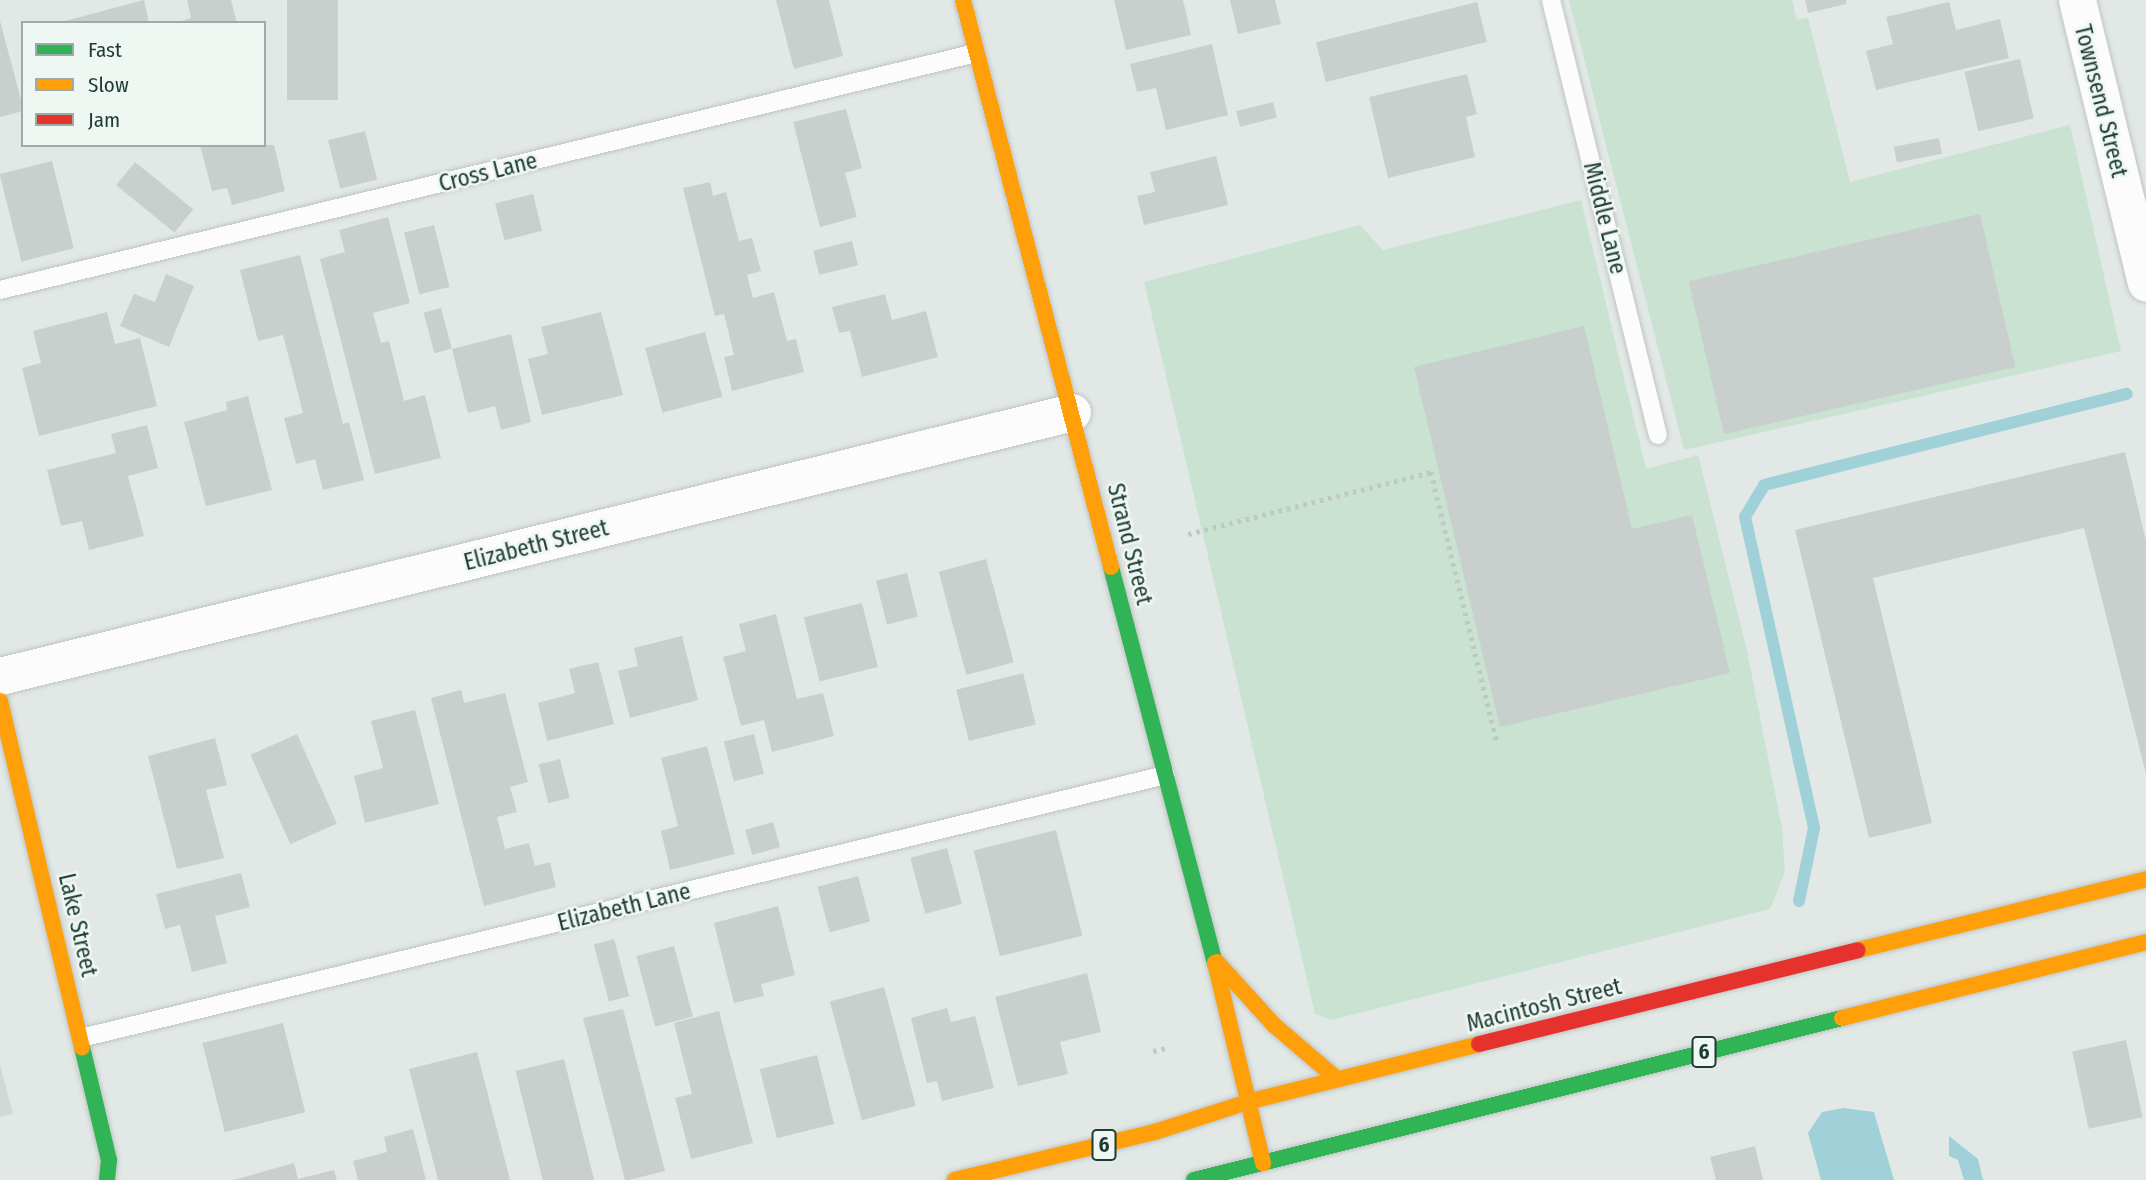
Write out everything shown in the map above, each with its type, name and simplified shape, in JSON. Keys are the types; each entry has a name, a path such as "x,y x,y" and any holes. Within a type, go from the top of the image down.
{"main road":[{"name":"Strand Street","path":"962,0 1251,1101 1264,1171"},
{"name":"Lake Street","path":"0,701 82,1038 109,1160 107,1180"},
{"name":"Macintosh Street","path":"955,1180 1155,1132 1251,1101 1337,1079 2146,879"},
{"name":"6","path":"1202,1179 1264,1171 2146,942"},
{"path":"1214,958 1274,1025 1337,1079"},
{"name":"Lake Street","path":"109,1160 125,1180"}],"street":[{"name":"Townsend Street","path":"2077,0 2146,284"},
{"name":"Elizabeth Street","path":"0,676 1072,412"}],"lane":[{"name":"Middle Lane","path":"1551,0 1658,435"},
{"name":"Cross Lane","path":"0,290 976,53"},
{"name":"Elizabeth Lane","path":"82,1038 1166,775"}],"path":[{"path":"1188,534 1430,472 1497,742"},
{"path":"1153,1051 1170,1047"}],"shaded area":[{"path":"0,1064 13,1114 0,1117"}],"green space":[{"path":"1569,0 1792,0 1797,20 1808,18 1850,182 2070,125 2121,351 1684,450"},
{"path":"1581,200 1646,469 1698,455 1747,651 1782,828 1785,872 1770,909 1331,1020 1315,1014 1144,282 1360,225 1383,250"}],"water":[{"path":"1843,1108 1874,1112 1894,1180 1821,1180 1808,1133 1822,1112"},
{"path":"1949,1136 1978,1159 1983,1180 1964,1180 1958,1160 1949,1156"}],"building":[{"path":"144,0 149,21 65,21"},
{"path":"187,0 231,0 236,21 181,21 191,18"},
{"path":"287,0 338,0 338,100 287,100"},
{"path":"776,0 829,0 843,56 794,69"},
{"path":"1114,0 1183,0 1191,35 1126,50"},
{"path":"1230,0 1275,0 1281,24 1238,34"},
{"path":"1805,0 1846,0 1846,4 1808,13"},
{"path":"1477,2 1487,42 1326,82 1316,42"},
{"path":"1949,2 1956,30 2000,19 2009,58 1876,90 1866,51 1893,44 1886,17"},
{"path":"0,21 21,100 21,112 0,117"},
{"path":"1212,44 1228,115 1166,130 1156,88 1137,92 1130,64"},
{"path":"2020,59 2034,118 1978,131 1964,72"},
{"path":"1467,74 1477,114 1466,117 1475,157 1388,178 1369,97"},
{"path":"1273,102 1277,118 1240,127 1236,111"},
{"path":"846,109 862,168 845,173 857,217 820,227 793,122"},
{"path":"365,131 377,180 340,189 328,140"},
{"path":"1939,138 1942,154 1897,162 1894,147"},
{"path":"274,145 285,191 232,205 227,188 212,191 201,147"},
{"path":"1216,156 1228,205 1144,225 1137,196 1155,192 1150,172"},
{"path":"52,161 74,248 21,261 0,174"},
{"path":"135,162 193,209 174,233 116,185"},
{"path":"710,182 713,196 726,192 739,241 752,238 761,271 747,275 753,298 774,292 787,341 796,339 804,372 732,391 724,357 734,355 724,314 715,316 683,188"},
{"path":"533,194 542,231 504,240 495,203"},
{"path":"1980,214 2015,367 1724,434 1689,281"},
{"path":"388,217 410,303 373,313 381,343 389,341 404,401 425,395 441,458 375,474 320,259 345,252 339,230"},
{"path":"434,225 449,287 419,295 404,232"},
{"path":"852,241 858,265 819,275 813,251"},
{"path":"300,255 343,424 349,422 364,480 323,490 315,459 296,464 284,418 303,413 283,335 258,341 240,270"},
{"path":"166,274 194,286 169,347 120,326 134,294 155,302"},
{"path":"885,294 892,320 926,311 938,357 862,377 850,331 839,333 832,307"},
{"path":"441,308 452,349 434,353 424,313"},
{"path":"107,312 115,344 140,338 157,406 39,436 22,368 41,363 33,331"},
{"path":"601,312 623,395 542,415 528,359 548,354 541,327"},
{"path":"1584,326 1632,529 1692,515 1730,673 1500,727 1414,367"},
{"path":"705,332 722,397 662,413 645,348"},
{"path":"511,334 531,422 501,430 495,406 468,413 452,349"},
{"path":"248,396 272,490 206,506 184,422 227,410 226,402"},
{"path":"147,425 158,468 128,476 144,536 89,550 82,521 61,526 47,470 116,453 111,434"},
{"path":"2125,452 2146,541 2146,774 2084,528 1873,578 1932,823 1869,838 1795,530"},
{"path":"986,559 1014,662 966,675 939,572"},
{"path":"907,573 918,617 887,624 876,581"},
{"path":"862,603 878,667 820,682 804,618"},
{"path":"776,614 797,699 823,693 834,736 772,752 764,720 741,726 723,657 746,651 739,624"},
{"path":"682,636 698,700 630,718 618,671 638,666 634,648"},
{"path":"598,662 614,724 547,741 538,703 575,693 569,669"},
{"path":"1023,673 1036,724 969,741 956,690"},
{"path":"461,690 464,703 505,693 528,782 510,787 517,812 497,817 505,849 529,843 535,866 550,862 556,887 484,906 431,698"},
{"path":"415,710 439,804 365,823 354,776 383,768 371,721"},
{"path":"297,734 337,824 290,844 250,755"},
{"path":"754,734 764,774 734,781 724,741"},
{"path":"215,738 227,785 206,790 224,858 177,869 148,756"},
{"path":"707,746 735,854 670,870 661,831 678,826 661,758"},
{"path":"560,759 570,798 548,803 539,764"},
{"path":"773,822 780,847 752,855 745,830"},
{"path":"1056,830 1082,936 1000,956 974,851"},
{"path":"947,848 962,904 925,914 910,858"},
{"path":"241,873 250,907 215,916 227,963 192,972 180,925 165,929 156,894"},
{"path":"858,876 870,921 830,932 817,887"},
{"path":"778,906 795,975 761,984 764,996 734,1003 714,923"},
{"path":"614,939 629,996 609,1001 594,944"},
{"path":"674,946 693,1017 655,1027 636,956"},
{"path":"1087,973 1101,1032 1060,1042 1068,1074 1018,1086 995,997"},
{"path":"884,987 916,1106 862,1120 830,1001"},
{"path":"947,1008 951,1022 975,1016 994,1088 942,1101 937,1081 927,1083 911,1018"},
{"path":"623,1009 665,1171 629,1180 625,1180 583,1018"},
{"path":"719,1011 753,1143 691,1159 675,1098 692,1094 674,1023"},
{"path":"283,1023 305,1112 225,1132 202,1043"},
{"path":"2126,1040 2142,1117 2089,1129 2072,1051"},
{"path":"477,1052 510,1180 438,1180 409,1069"},
{"path":"817,1055 834,1124 777,1138 760,1069"},
{"path":"564,1059 594,1180 543,1180 515,1071"},
{"path":"413,1129 426,1180 358,1180 353,1161 387,1152 384,1137"},
{"path":"1755,1146 1763,1180 1716,1180 1710,1157"},
{"path":"294,1163 298,1179 334,1170 337,1180 234,1180"}],"waterway":[{"path":"1799,901 1814,828 1745,517 1764,485 2127,394"}],"traffic: fast":[{"path":"1111,567 1215,963"},
{"path":"1194,1180 1842,1018"},
{"path":"82,1047 109,1160 107,1180"}],"traffic: slow":[{"path":"963,0 1111,567"},
{"path":"0,701 82,1047"},
{"path":"1858,950 2146,879"},
{"path":"1842,1018 2146,942"},
{"path":"1217,962 1274,1025 1337,1079"},
{"path":"1215,963 1263,1163"},
{"path":"955,1180 1155,1132 1251,1101 1479,1044"}],"traffic: jam":[{"path":"1479,1044 1858,950"}]}
